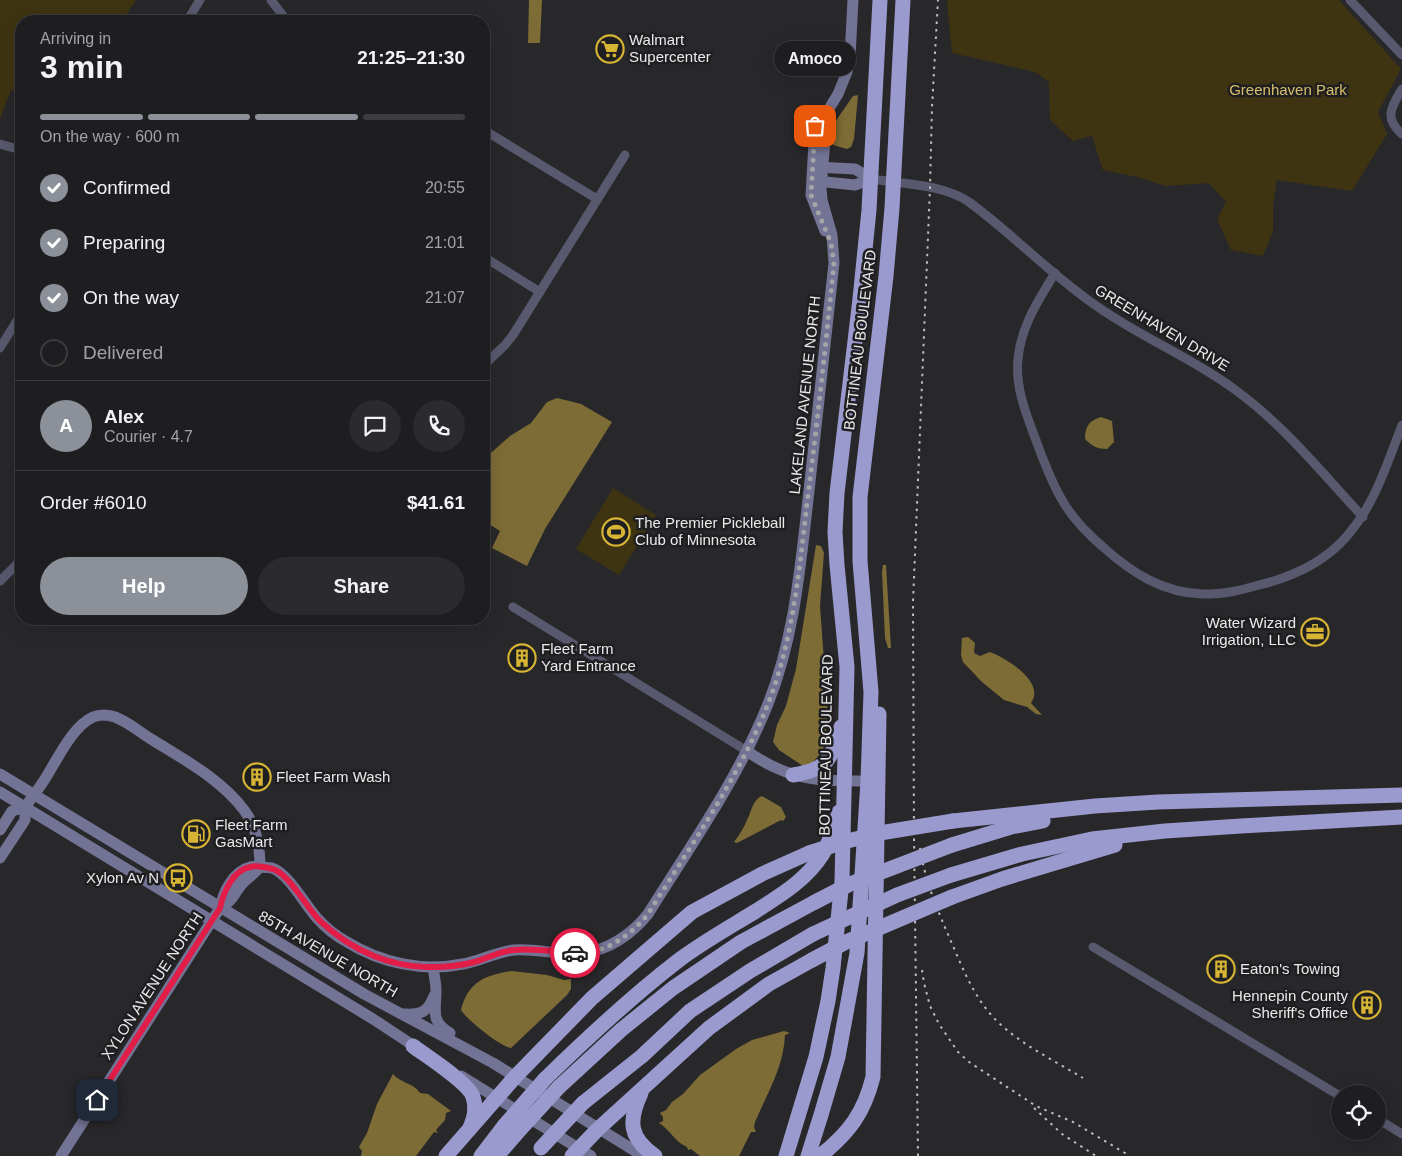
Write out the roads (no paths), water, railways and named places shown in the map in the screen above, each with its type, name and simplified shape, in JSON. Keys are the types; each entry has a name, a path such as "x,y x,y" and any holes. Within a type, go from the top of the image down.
{"highway":[{"name":"BOTTINEAU BOULEVARD","path":"786,1156 816,1057 830,984 842,881 846,667 835,532 837,494 860,299 871,179 880,0"},
{"name":"BOTTINEAU BOULEVARD","path":"808,1156 838,1057 857,952 868,781 871,692 860,561 860,497 886,276 894,183 903,0"},
{"path":"820,1156 844,1136 854,1123 869,1094 875,1062 880,734 878,689 866,628"},
{"path":"793,775 810,772 826,764 835,746 846,714"},
{"path":"446,1156 515,1077 592,998 692,912 762,874 809,854 847,841 886,832 953,821 1095,806 1158,802 1402,795"},
{"path":"497,1156 510,1130 546,1079 619,1008 704,943 786,892 814,867 824,853 843,799"},
{"path":"481,1156 621,1030 673,988 741,942 815,902 850,884 952,845 1020,825 1117,807 1158,802"},
{"path":"538,1152 583,1103 642,1056 690,1011 750,971 813,934 897,895 992,862 1092,839 1165,831 1402,817"},
{"path":"581,1154 598,1129 709,1028 769,984 812,960 846,942 1002,879 1082,853 1165,831"},
{"path":"413,1046 471,1091 475,1108 470,1130"},
{"path":"643,1088 634,1108 633,1130 638,1142 655,1156"}],"street":[{"path":"191,15 200,0"},
{"path":"271,0 282,15"},
{"name":"LAKELAND AVENUE NORTH","path":"260,867 271,868 281,874 318,920 345,941 375,956 390,961 433,967 462,964 513,950 581,954 611,945 638,926 648,914 727,788 747,751 777,678 788,637 819,409 834,263 831,243 832,235 817,181 818,167 826,128 824,117 838,94 847,72 850,56 853,0"},
{"path":"1350,0 1402,55"},
{"path":"1402,89 1391,107 1390,116 1392,123 1402,134"},
{"path":"490,134 597,199"},
{"path":"0,144 15,148"},
{"path":"490,359 509,341 625,155"},
{"path":"818,167 855,169 871,179"},
{"path":"817,181 855,185 871,179"},
{"name":"GREENHAVEN DRIVE","path":"871,179 930,188 962,198 977,208 1096,306 1124,324 1208,370 1236,390 1262,411 1363,517"},
{"path":"490,261 540,292"},
{"path":"1054,273 1027,321 1021,340 1018,380 1022,400 1045,466 1054,487 1066,506 1085,530 1116,559 1150,581 1168,588 1202,594 1226,593 1282,579 1310,566 1332,551 1346,538 1363,517 1375,494 1402,425"},
{"path":"0,348 15,324"},
{"path":"0,581 15,566"},
{"path":"513,606 761,761 793,775 813,779 868,781"},
{"path":"0,830 12,812 25,807 69,740 82,724 94,717 106,715 123,721 223,787 245,810 260,849 260,867 254,875 241,885 230,902 220,908"},
{"name":"85TH AVENUE NORTH","path":"0,774 364,994 483,1057 643,1156"},
{"name":"85TH AVENUE NORTH","path":"0,792 373,1019 498,1098 581,1154"},
{"path":"0,858 25,820 25,807"},
{"name":"XYLON AVENUE NORTH","path":"61,1156 220,908"},
{"path":"1093,947 1331,1091"},
{"path":"433,967 436,989 434,1013 439,1026 466,1042 483,1057"},
{"path":"400,1013 417,1014 421,1012 431,1003 436,989"},
{"path":"1386,1125 1402,1134"}],"railway":[{"path":"918,1156 913,602 932,107 938,0"},
{"path":"920,848 928,883 941,917 965,973 983,1005 1009,1032 1083,1078"},
{"path":"922,970 930,1006 939,1024 958,1052 969,1062 1036,1106 1073,1122 1130,1156"},
{"path":"1034,1108 1062,1134 1096,1156"}],"place":[{"name":"Walmart Supercenter","path":"610,49"},
{"name":"Amoco","path":"815,126"},
{"name":"The Premier Pickleball Club of Minnesota","path":"616,532"},
{"name":"Water Wizard Irrigation, LLC","path":"1315,632"},
{"name":"Fleet Farm Yard Entrance","path":"522,658"},
{"name":"Fleet Farm Wash","path":"257,777"},
{"name":"Fleet Farm GasMart","path":"196,834"},
{"name":"Xylon Av N","path":"178,878"},
{"name":"Eaton's Towing","path":"1221,969"},
{"name":"Hennepin County Sheriff's Office","path":"1367,1005"}],"park label":[{"name":"Greenhaven Park","path":"1288,90"}]}
